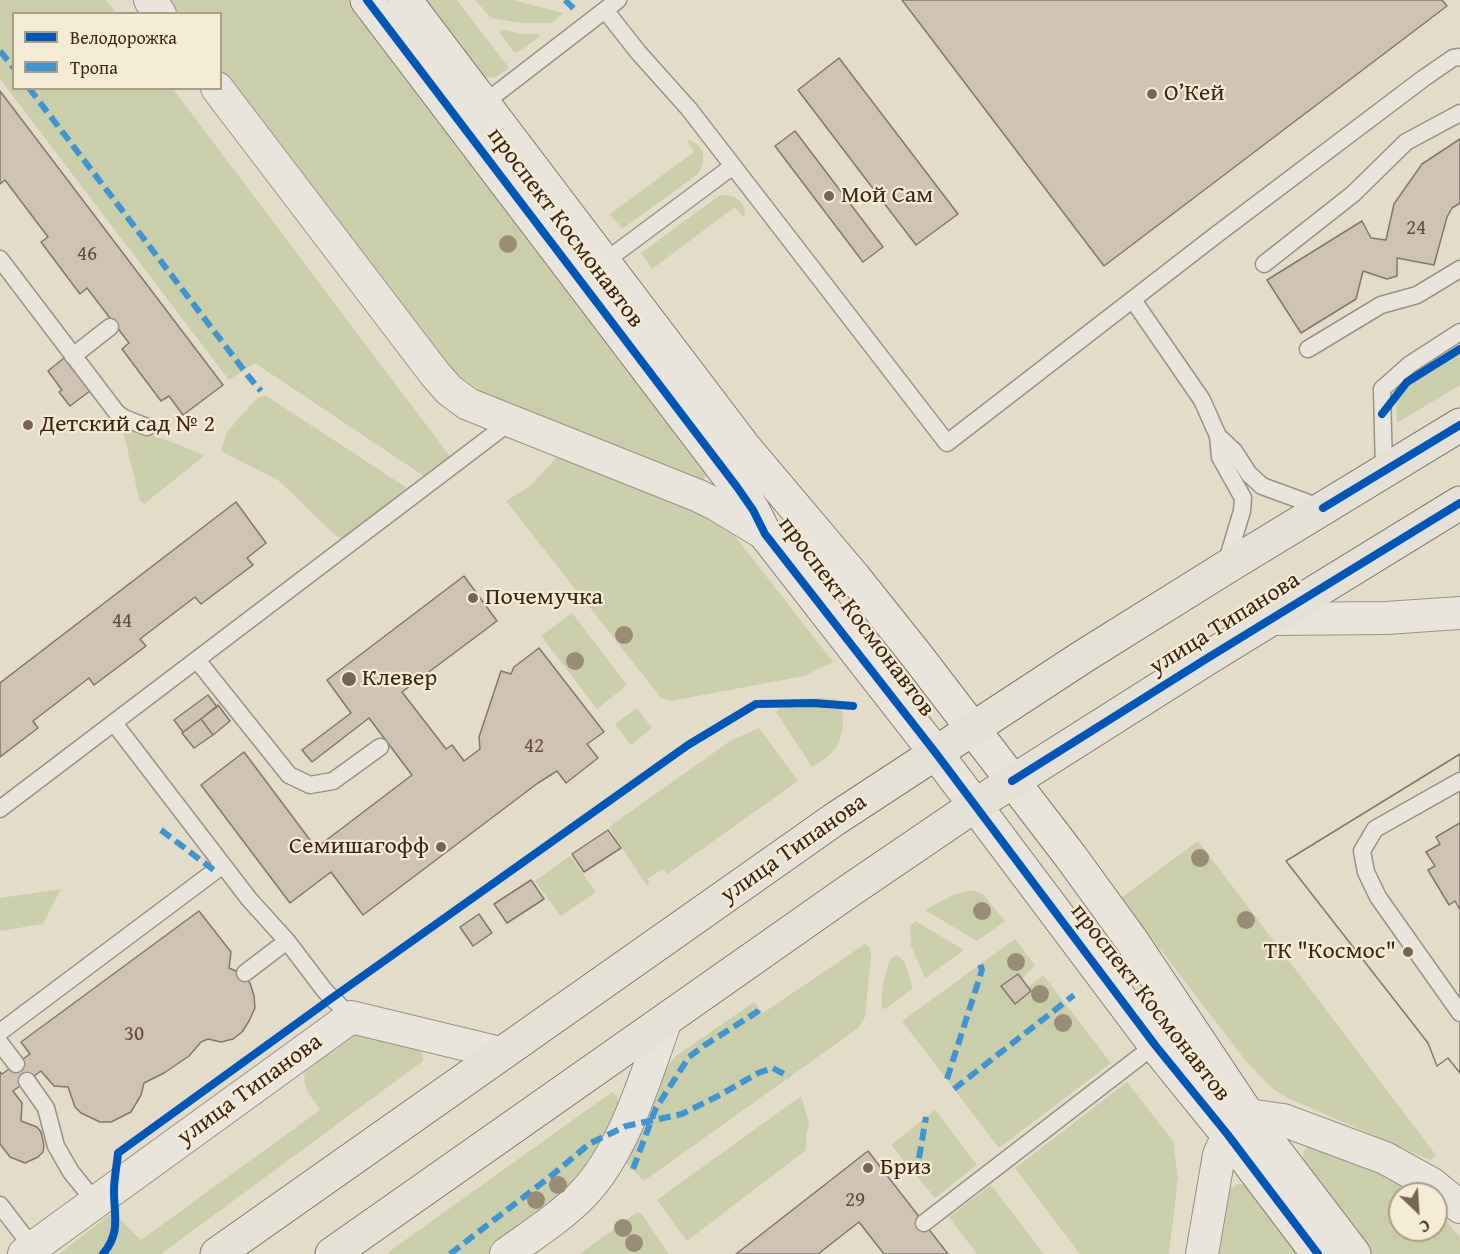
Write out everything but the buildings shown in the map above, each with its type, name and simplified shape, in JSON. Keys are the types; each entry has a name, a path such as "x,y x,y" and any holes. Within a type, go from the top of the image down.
{"main road":[{"name":"улица Типанова","path":"217,1254 835,819 935,752 1225,568 1460,425"},
{"name":"улица Типанова","path":"332,1254 849,891 974,806 1460,503"}],"street":[{"name":"проспект Космонавтов","path":"368,0 737,487 753,510 765,534 935,752 1155,1045 1238,1125 1354,1254"},
{"name":"проспект Космонавтов","path":"405,0 745,448 854,578 1075,862 1132,941 1238,1125 1318,1254"},
{"path":"220,90 435,375 449,390 468,404 510,422 717,504 765,534"},
{"path":"1271,619 1386,618 1460,613"},
{"path":"351,1017 501,1053"},
{"name":"улица Типанова","path":"29,1251 351,1017"},
{"path":"506,1254 555,1219 583,1195 602,1169 626,1126 666,1020"},
{"name":"проспект Космонавтов","path":"1238,1125 1283,1120 1385,1158 1432,1184 1460,1207"},
{"path":"1202,1254 1219,1155 1238,1125"}],"lane":[{"path":"483,104 612,5 638,52 689,109 947,443 1424,78 1453,58 1460,57"},
{"path":"1264,264 1353,194 1406,142 1460,113"},
{"path":"604,262 733,166"},
{"path":"0,259 117,413 147,427"},
{"path":"1308,349 1381,305 1417,295 1460,269"},
{"path":"1133,300 1202,400 1218,436 1220,457 1243,498 1242,512 1225,568"},
{"path":"73,356 110,327"},
{"path":"1384,471 1382,389 1409,365 1460,332"},
{"path":"0,809 510,422"},
{"path":"1218,436 1234,451 1249,474 1262,486 1323,508"},
{"path":"197,660 289,775 310,785 333,782 380,747"},
{"path":"114,723 223,865 287,941 325,991 351,1017"},
{"path":"1459,1010 1378,897 1366,872 1362,851 1375,829 1460,781"},
{"path":"0,1032 223,865"},
{"path":"245,973 287,941"},
{"path":"0,1043 16,1064"},
{"path":"924,1223 1155,1045"},
{"path":"27,1081 46,1108 56,1146 71,1172 96,1203"},
{"path":"0,1205 29,1251"}],"green space":[{"path":"0,0 106,0 115,12 12,12 12,90 174,90 452,459 427,478 255,363 229,380 0,79"},
{"path":"163,0 348,0 703,468 707,475 705,479 702,481 486,395 450,369 222,75 222,12 173,12"},
{"path":"423,0 457,0 509,68 496,77 485,78"},
{"path":"475,0 513,0 563,13 552,23 522,23 491,18"},
{"path":"506,30 522,34 540,34 538,38 516,53 499,32"},
{"path":"687,141 699,146 703,154 698,174 622,229 610,214 694,152"},
{"path":"720,195 738,199 745,210 745,215 743,217 735,207 652,269 641,253"},
{"path":"1460,349 1460,385 1397,423 1396,393"},
{"path":"265,395 407,488 344,539 336,536 278,480 221,451 227,432 256,399"},
{"path":"129,426 204,456 144,504 140,501 122,427"},
{"path":"559,455 691,509 735,536 833,662 804,676 671,701 661,698 506,501 530,486"},
{"path":"572,613 627,685 597,709 541,636"},
{"path":"818,698 836,699 842,710 843,724 835,749 812,767 776,712 782,705"},
{"path":"637,708 652,728 631,745 615,724"},
{"path":"759,728 798,781 667,874 663,869 647,879 650,883 647,886 609,827 730,741"},
{"path":"1198,841 1436,1155 1430,1160 1290,1099 1264,1081 1242,1056 1121,898"},
{"path":"570,856 596,892 561,916 535,881"},
{"path":"61,889 43,924 0,931 0,898"},
{"path":"973,890 983,894 1005,921 977,941 925,910 953,895"},
{"path":"915,921 964,950 925,978 911,946 910,926"},
{"path":"1015,939 1035,965 1022,979 1018,974 1002,986 1015,1004 1031,992 1028,987 1043,975 1111,1063 999,1148 902,1021"},
{"path":"865,944 870,948 871,957 865,1017 858,1028 644,1181 625,1162 669,1064 676,1056 754,1002 763,1013"},
{"path":"898,955 905,963 913,988 887,1008 882,1009 888,965 890,959"},
{"path":"362,1032 419,1048 423,1061 161,1254 59,1254 113,1212 141,1240 320,1110 306,1087 305,1072 351,1036"},
{"path":"1127,1082 1173,1141 1178,1177 1169,1254 1080,1254 1015,1168"},
{"path":"612,1092 617,1096 618,1107 594,1160 549,1209 487,1254 386,1254"},
{"path":"801,1096 809,1123 806,1150 687,1241 657,1200"},
{"path":"935,1110 977,1165 935,1198 891,1145"},
{"path":"1312,1145 1399,1182 1388,1182 1388,1242 1448,1242 1448,1222 1460,1238 1460,1254 1373,1254 1304,1162 1303,1156 1307,1148"},
{"path":"1237,1184 1246,1185 1300,1254 1218,1254 1228,1197 1230,1190"},
{"path":"991,1185 1044,1254 977,1254 949,1217"},
{"path":"636,1213 641,1213 669,1254 580,1254"}],"marked path":[{"path":"565,0 577,12"},
{"path":"0,51 12,66"},
{"path":"31,90 261,391"},
{"path":"161,830 215,871"},
{"path":"947,1079 982,970 980,964"},
{"path":"954,1089 1074,995"},
{"path":"633,1169 656,1108 689,1057 759,1009"},
{"path":"450,1254 589,1144 626,1126 682,1114 758,1073 773,1068 789,1077"},
{"path":"916,1176 926,1117"}],"cycle path":[{"path":"367,0 737,487 753,510 765,534 935,752 1155,1045 1228,1135 1318,1254"},
{"path":"1382,414 1407,382 1460,349"},
{"path":"1323,508 1460,425"},
{"path":"1012,781 1460,503"},
{"path":"103,1254 109,1246 114,1231 114,1186 118,1153 688,745 756,704 813,703 853,706"}],"place":[{"name":"О’Кей","path":"1152,94"},
{"name":"Мой Сам","path":"829,196"},
{"name":"Детский сад № 2","path":"28,425"},
{"name":"Почемучка","path":"473,598"},
{"name":"Клевер","path":"349,679"},
{"name":"Семишагофф","path":"441,847"},
{"name":"ТК \"Космос\"","path":"1408,952"},
{"name":"Бриз","path":"868,1168"}]}
